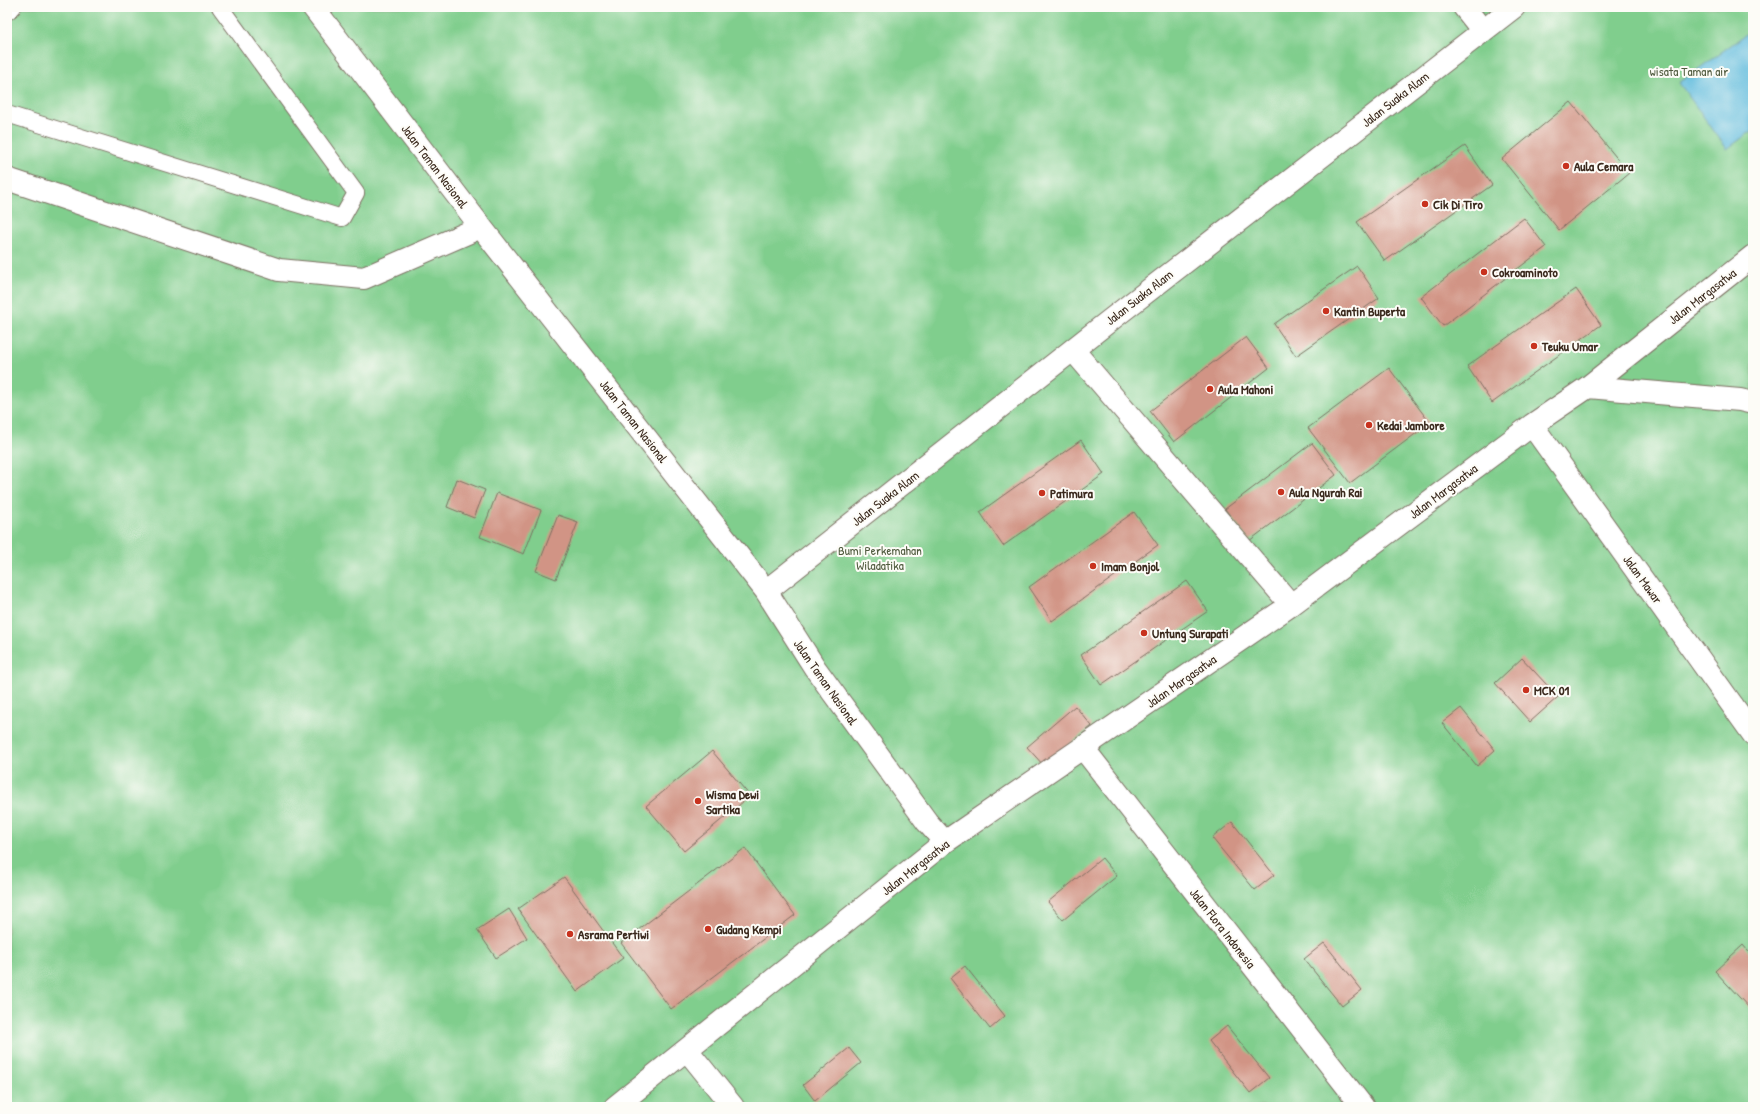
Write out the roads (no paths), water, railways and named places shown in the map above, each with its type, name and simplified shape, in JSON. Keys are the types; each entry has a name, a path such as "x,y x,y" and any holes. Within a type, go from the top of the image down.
{"street":[{"name":"Jalan Taman Nasional","path":"313,7 482,227 766,591 815,668 927,822 946,842"},
{"path":"1464,7 1483,31"},
{"name":"Jalan Suaka Alam","path":"766,591 1514,7"},
{"path":"7,179 279,270 287,271 364,278 482,227"},
{"name":"Jalan Margasatwa","path":"615,1107 946,842 1291,605 1532,425 1588,387 1753,256"},
{"path":"1073,350 1291,605"},
{"path":"1588,387 1740,400 1753,403"},
{"name":"Jalan Mawar","path":"1532,425 1753,734"},
{"name":"Jalan Flora Indonesia","path":"1083,748 1363,1107"},
{"path":"687,1050 733,1107"}],"lane":[{"path":"7,12 13,7"},
{"path":"7,114 342,218 356,193 220,7"}],"water":[{"path":"1753,29 1753,130 1727,149 1679,83"}],"place":[{"name":"Aula Cemara","path":"1566,166"},
{"name":"Cik Di Tiro","path":"1425,204"},
{"name":"Cokroaminoto","path":"1484,272"},
{"name":"Kantin Buperta","path":"1326,311"},
{"name":"Teuku Umar","path":"1534,346"},
{"name":"Aula Mahoni","path":"1210,389"},
{"name":"Kedai Jambore","path":"1369,425"},
{"name":"Aula Ngurah Rai","path":"1281,492"},
{"name":"Patimura","path":"1042,493"},
{"name":"Imam Bonjol","path":"1093,566"},
{"name":"Untung Surapati","path":"1144,633"},
{"name":"MCK 01","path":"1526,690"},
{"name":"Wisma Dewi Sartika","path":"698,801"},
{"name":"Gudang Kempi","path":"708,929"},
{"name":"Asrama Pertiwi","path":"570,934"}],"park label":[{"name":"wisata Taman air","path":"1689,71"},
{"name":"Bumi Perkemahan Wiladatika","path":"880,558"}]}
